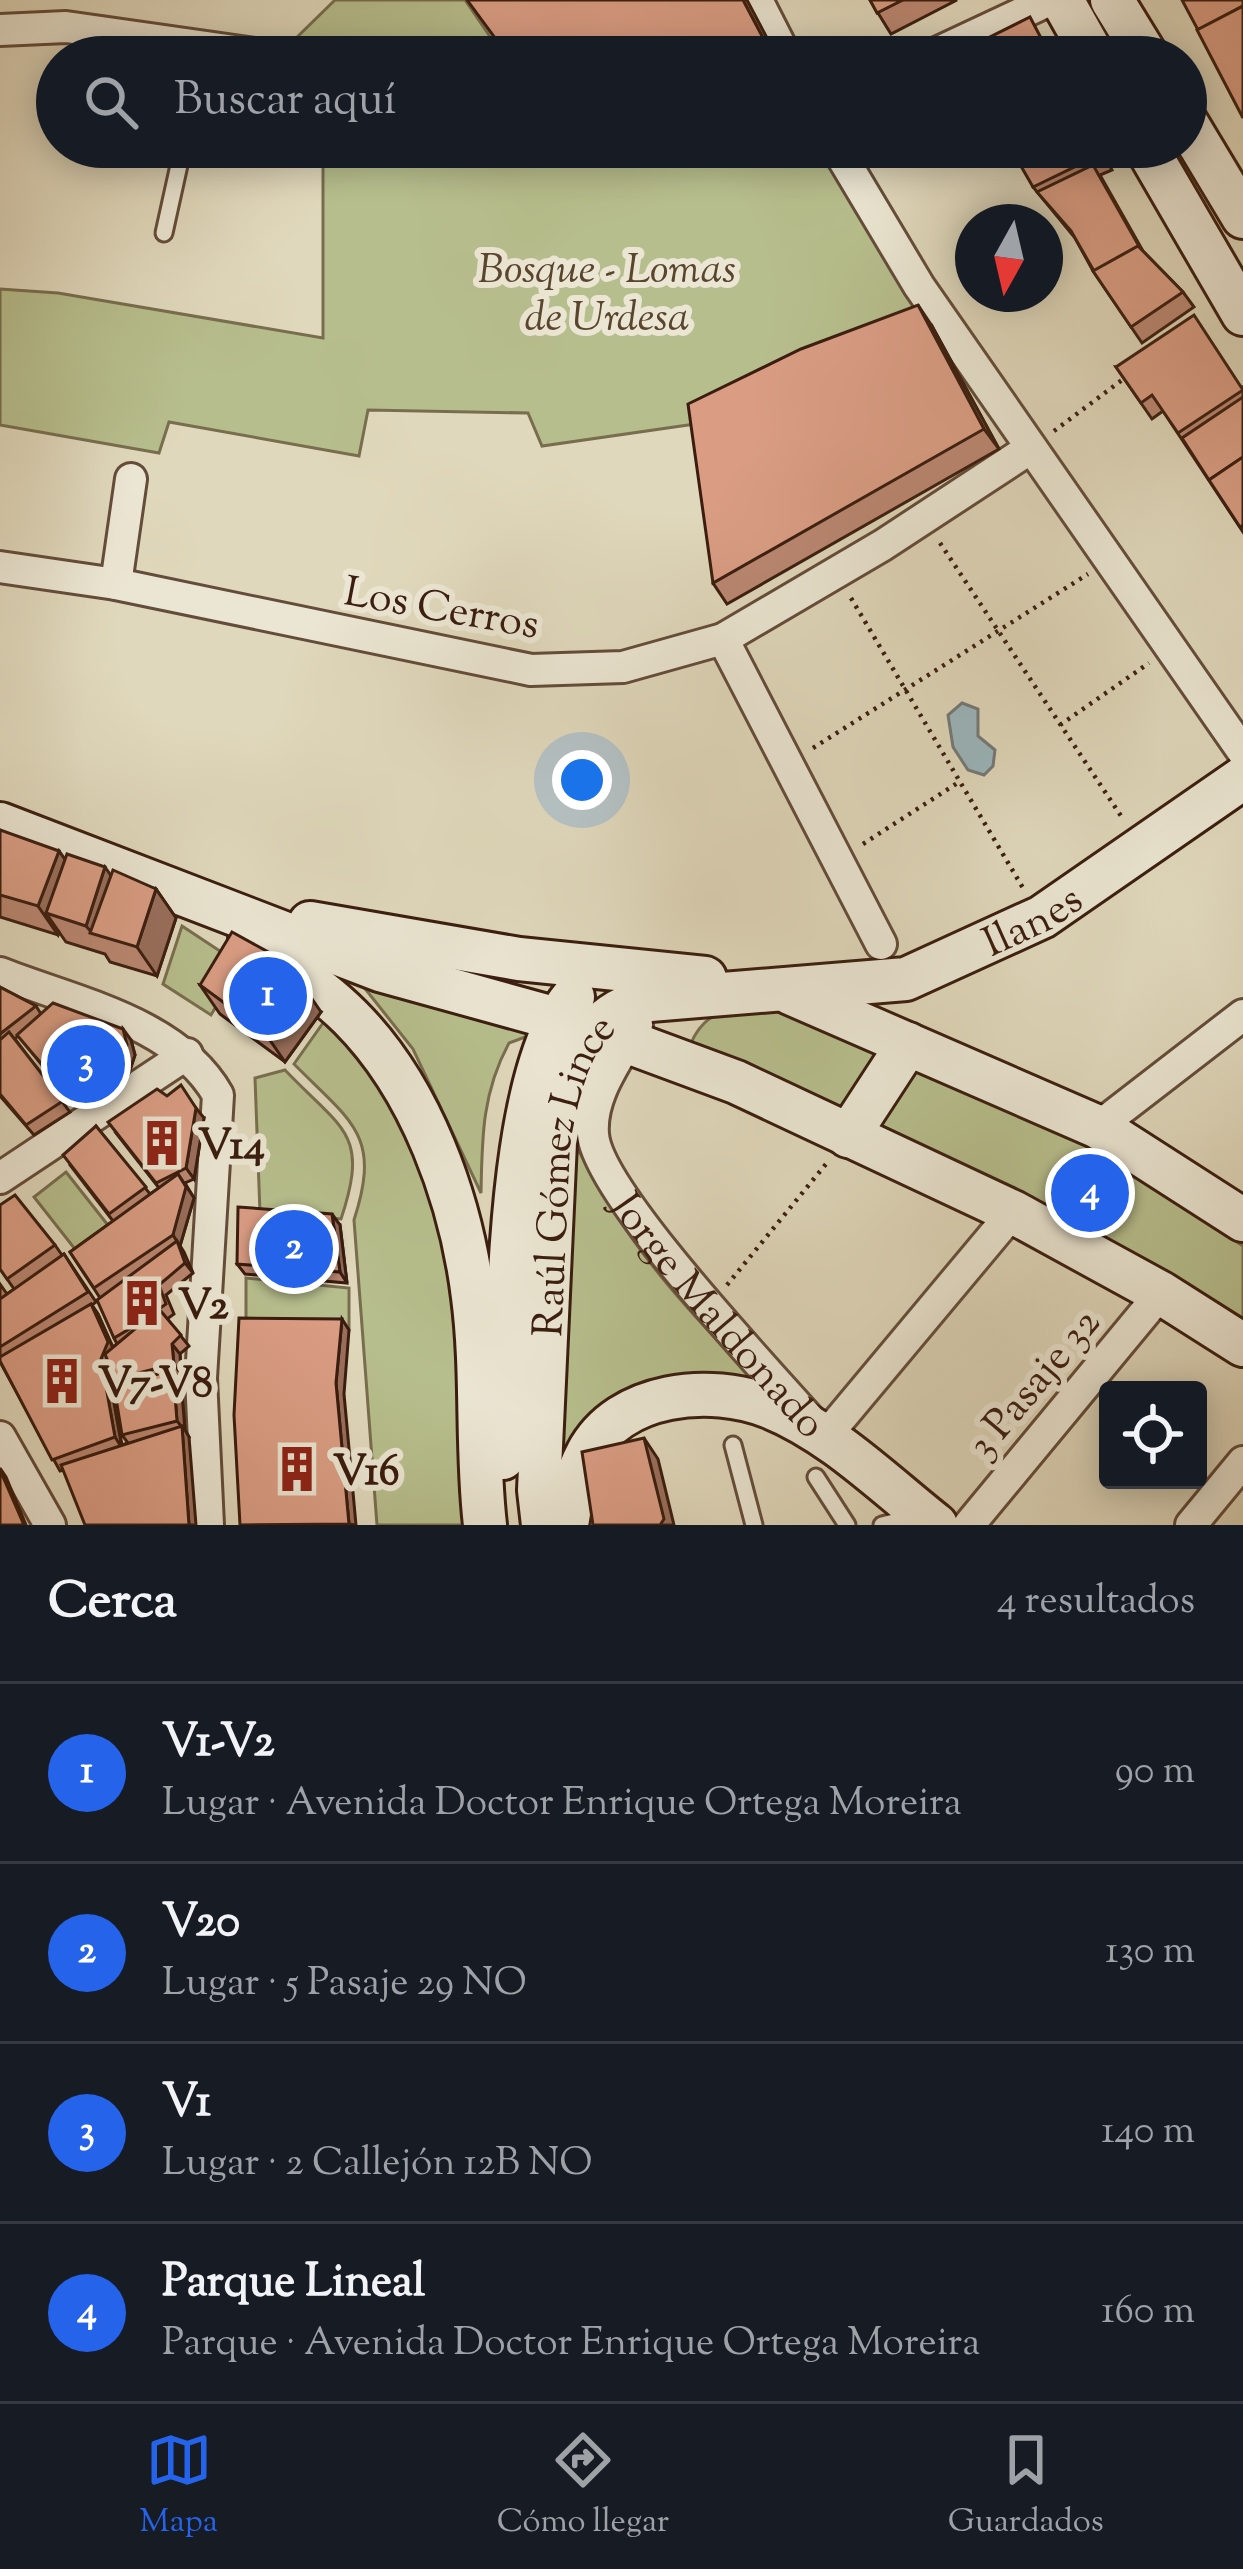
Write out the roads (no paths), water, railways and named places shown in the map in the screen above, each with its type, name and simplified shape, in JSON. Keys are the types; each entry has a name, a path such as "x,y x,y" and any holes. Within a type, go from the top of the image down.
{"main road":[{"path":"1062,0 1082,36"},
{"path":"1112,0 1134,36"},
{"path":"1207,157 1243,218"},
{"path":"1159,168 1239,301"},
{"name":"Ilanes","path":"790,993 906,979 1042,917 1243,778"},
{"path":"0,824 380,970 586,1008 644,985"},
{"path":"214,905 478,953 736,1082 1013,1212 1161,1293 1243,1346"},
{"path":"214,905 353,1020 403,1084 436,1156 458,1224 473,1298 485,1525"},
{"path":"906,979 894,993 891,1010 908,1044"},
{"name":"Raúl Gómez Lince","path":"586,1008 612,1011 644,985 790,993"},
{"path":"790,993 1098,1127 1243,1220"},
{"name":"Raúl Gómez Lince","path":"502,1525 523,1152 532,1097 586,1008"},
{"name":"Raúl Gómez Lince","path":"543,1525 539,1490 555,1142 586,1008"},
{"path":"848,1136 908,1044"},
{"path":"567,1525 574,1484 588,1451 625,1414 652,1403 680,1396 724,1396 769,1406 821,1457"},
{"name":"Jorge Maldonado","path":"821,1457 914,1521"}],"street":[{"path":"757,0 775,36"},
{"path":"973,36 1049,0"},
{"path":"0,30 66,28 101,36"},
{"path":"849,168 920,286 1243,752"},
{"name":"Los Cerros","path":"0,567 116,584 531,670 623,667 723,639 1031,448"},
{"path":"116,584 131,479"},
{"path":"723,639 881,944"},
{"path":"0,973 153,1034 187,1054 218,1095 201,1378 208,1525"},
{"name":"Jorge Maldonado","path":"586,1008 595,1148 620,1196 712,1304 821,1457"},
{"path":"1098,1127 1243,1015"},
{"path":"0,1178 187,1054"},
{"path":"821,1457 1013,1212"},
{"name":"3 Pasaje 32","path":"969,1525 1161,1293"},
{"path":"0,1437 50,1525"},
{"path":"1191,1525 1243,1462"}],"lane":[{"path":"164,232 178,168"},
{"path":"733,1445 754,1525"},
{"path":"821,1457 847,1525"}],"water":[{"path":"962,703 978,709 978,736 995,750 993,766 984,775 968,770 953,747 948,715"}],"place":[{"name":"V1-V2","path":"268,996"},
{"name":"V1","path":"86,1064"},
{"name":"V14","path":"162,1143"},
{"name":"Parque Lineal","path":"1090,1193"},
{"name":"V20","path":"294,1249"},
{"name":"V2","path":"142,1303"},
{"name":"V7-V8","path":"62,1381"},
{"name":"V16","path":"297,1469"}],"park label":[{"name":"Bosque - Lomas de Urdesa","path":"607,291"}]}
